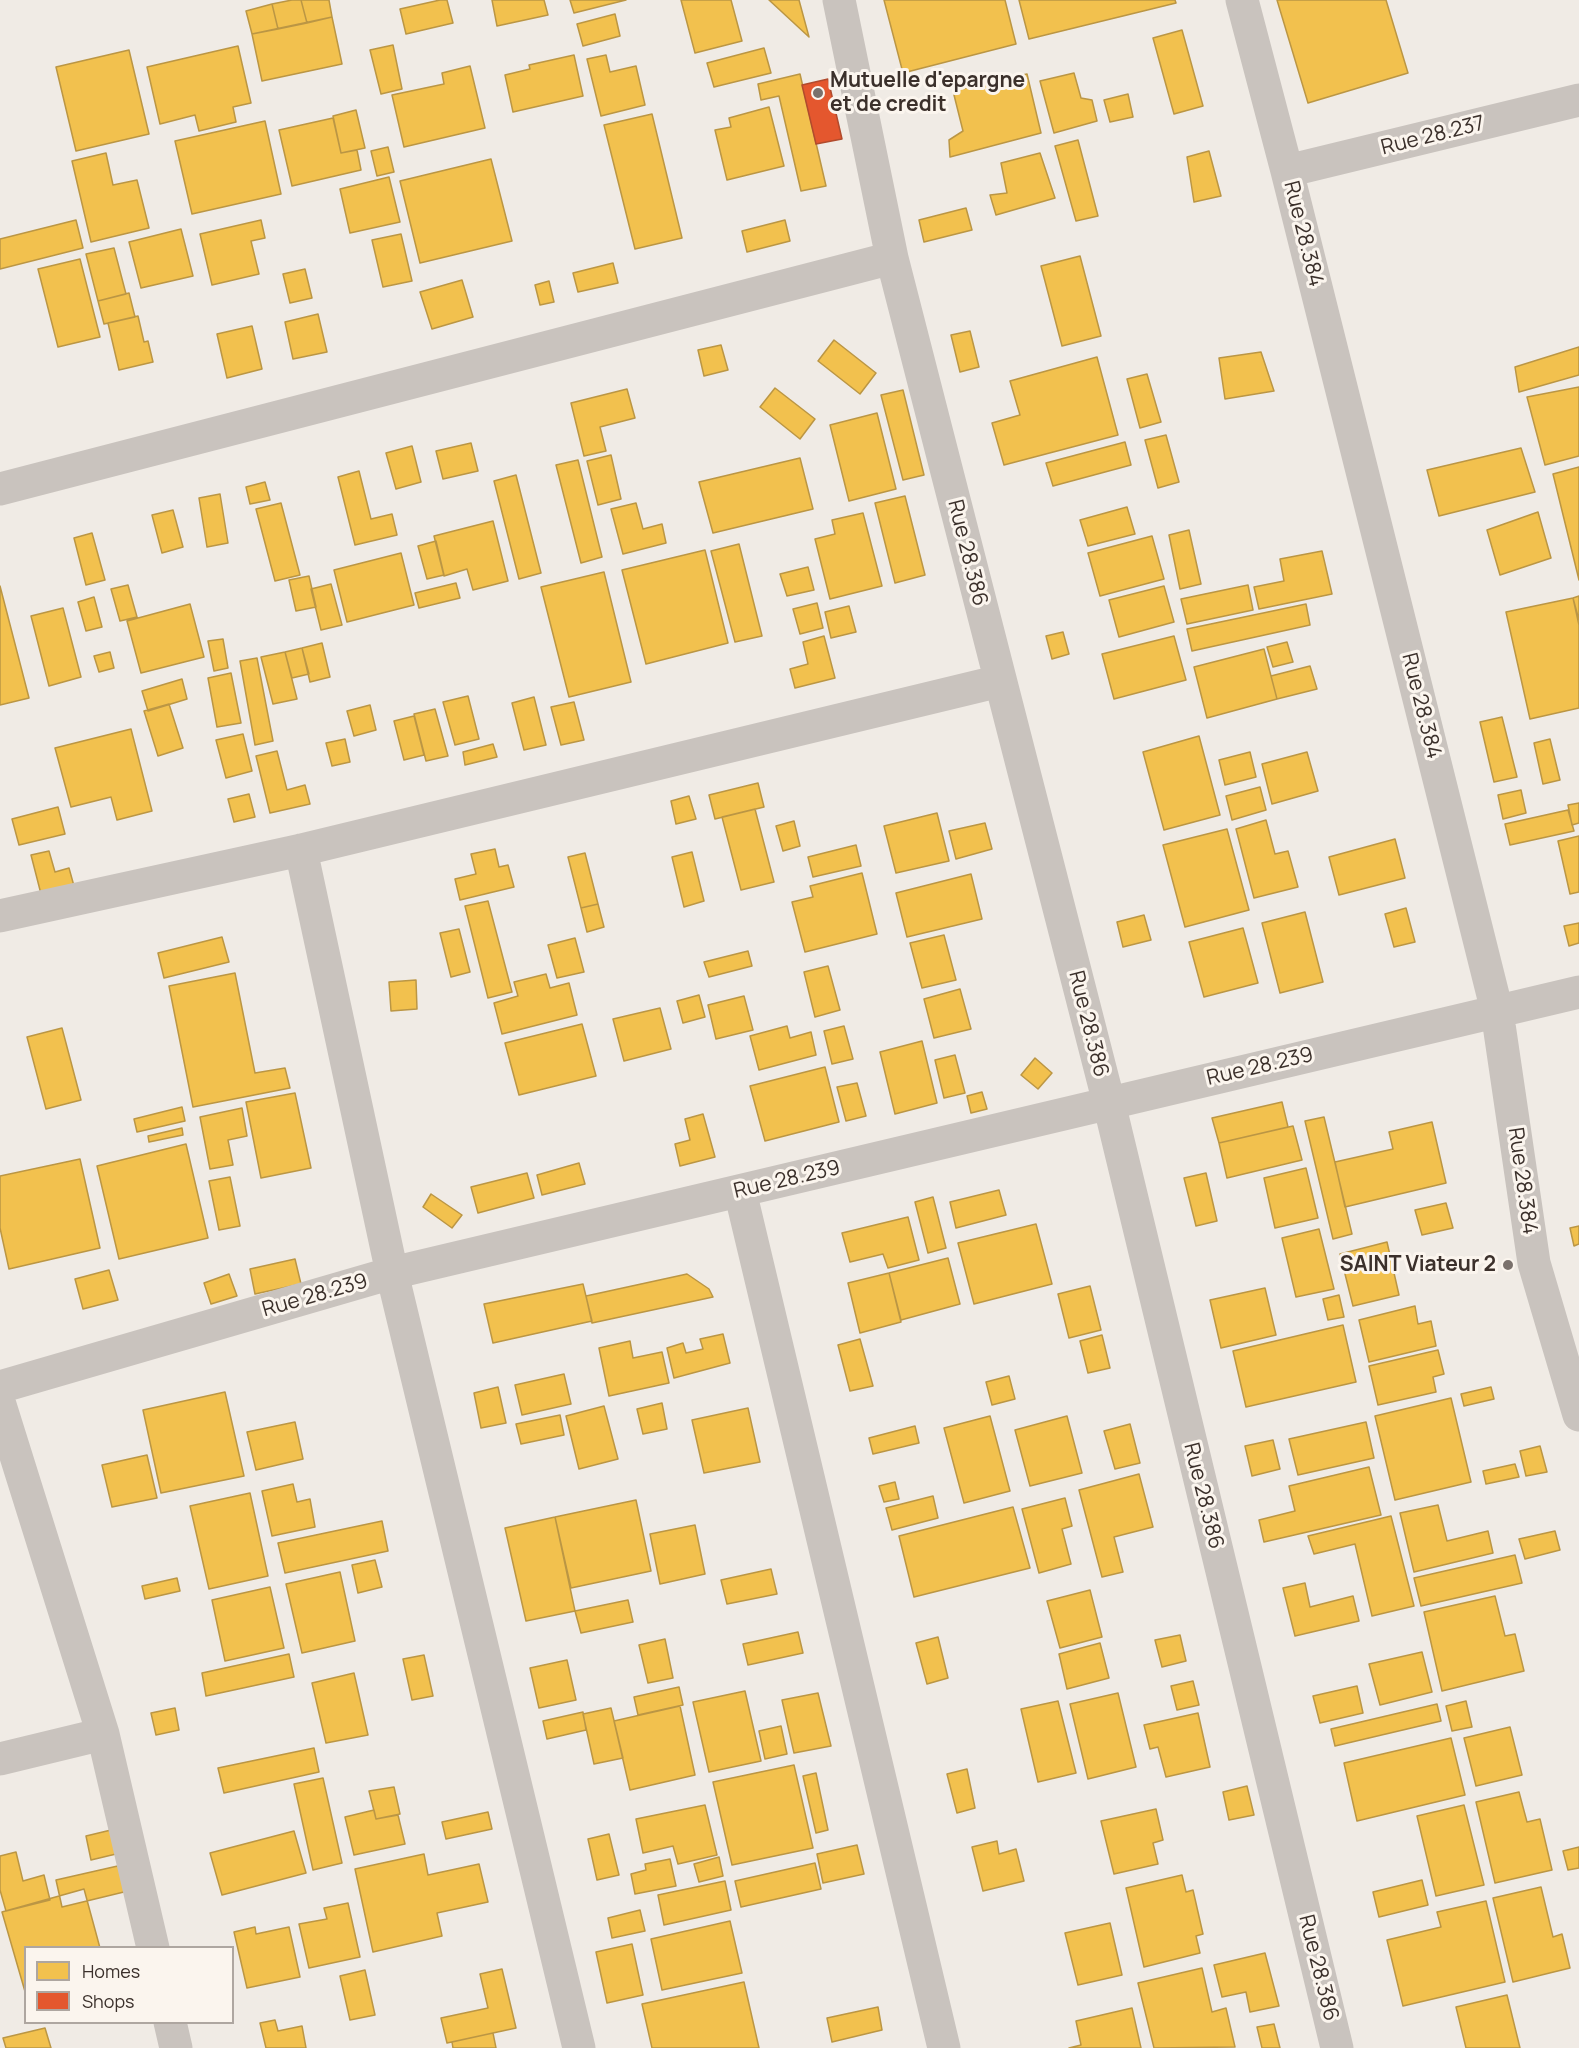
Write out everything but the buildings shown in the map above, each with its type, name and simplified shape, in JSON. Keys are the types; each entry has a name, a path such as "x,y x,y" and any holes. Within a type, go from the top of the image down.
{"street":[{"name":"Rue 28.386","path":"839,0 892,258 1109,1103 1337,2048"},
{"name":"Rue 28.384","path":"1242,0 1287,171 1497,1011 1534,1263 1579,1415"},
{"name":"Rue 28.237","path":"1287,171 1579,100"},
{"path":"0,489 892,258"},
{"path":"0,916 301,850 1000,681"},
{"path":"301,850 392,1274 579,2048"},
{"name":"Rue 28.239","path":"0,1387 392,1274 1579,992"},
{"path":"740,1191 944,2048"},
{"path":"0,1405 103,1734 153,1946"},
{"path":"0,1759 103,1734"},
{"path":"170,2024 176,2048"}],"place":[{"name":"Mutuelle d'epargne et de credit","path":"818,93"},
{"name":"SAINT Viateur 2","path":"1508,1265"}]}
